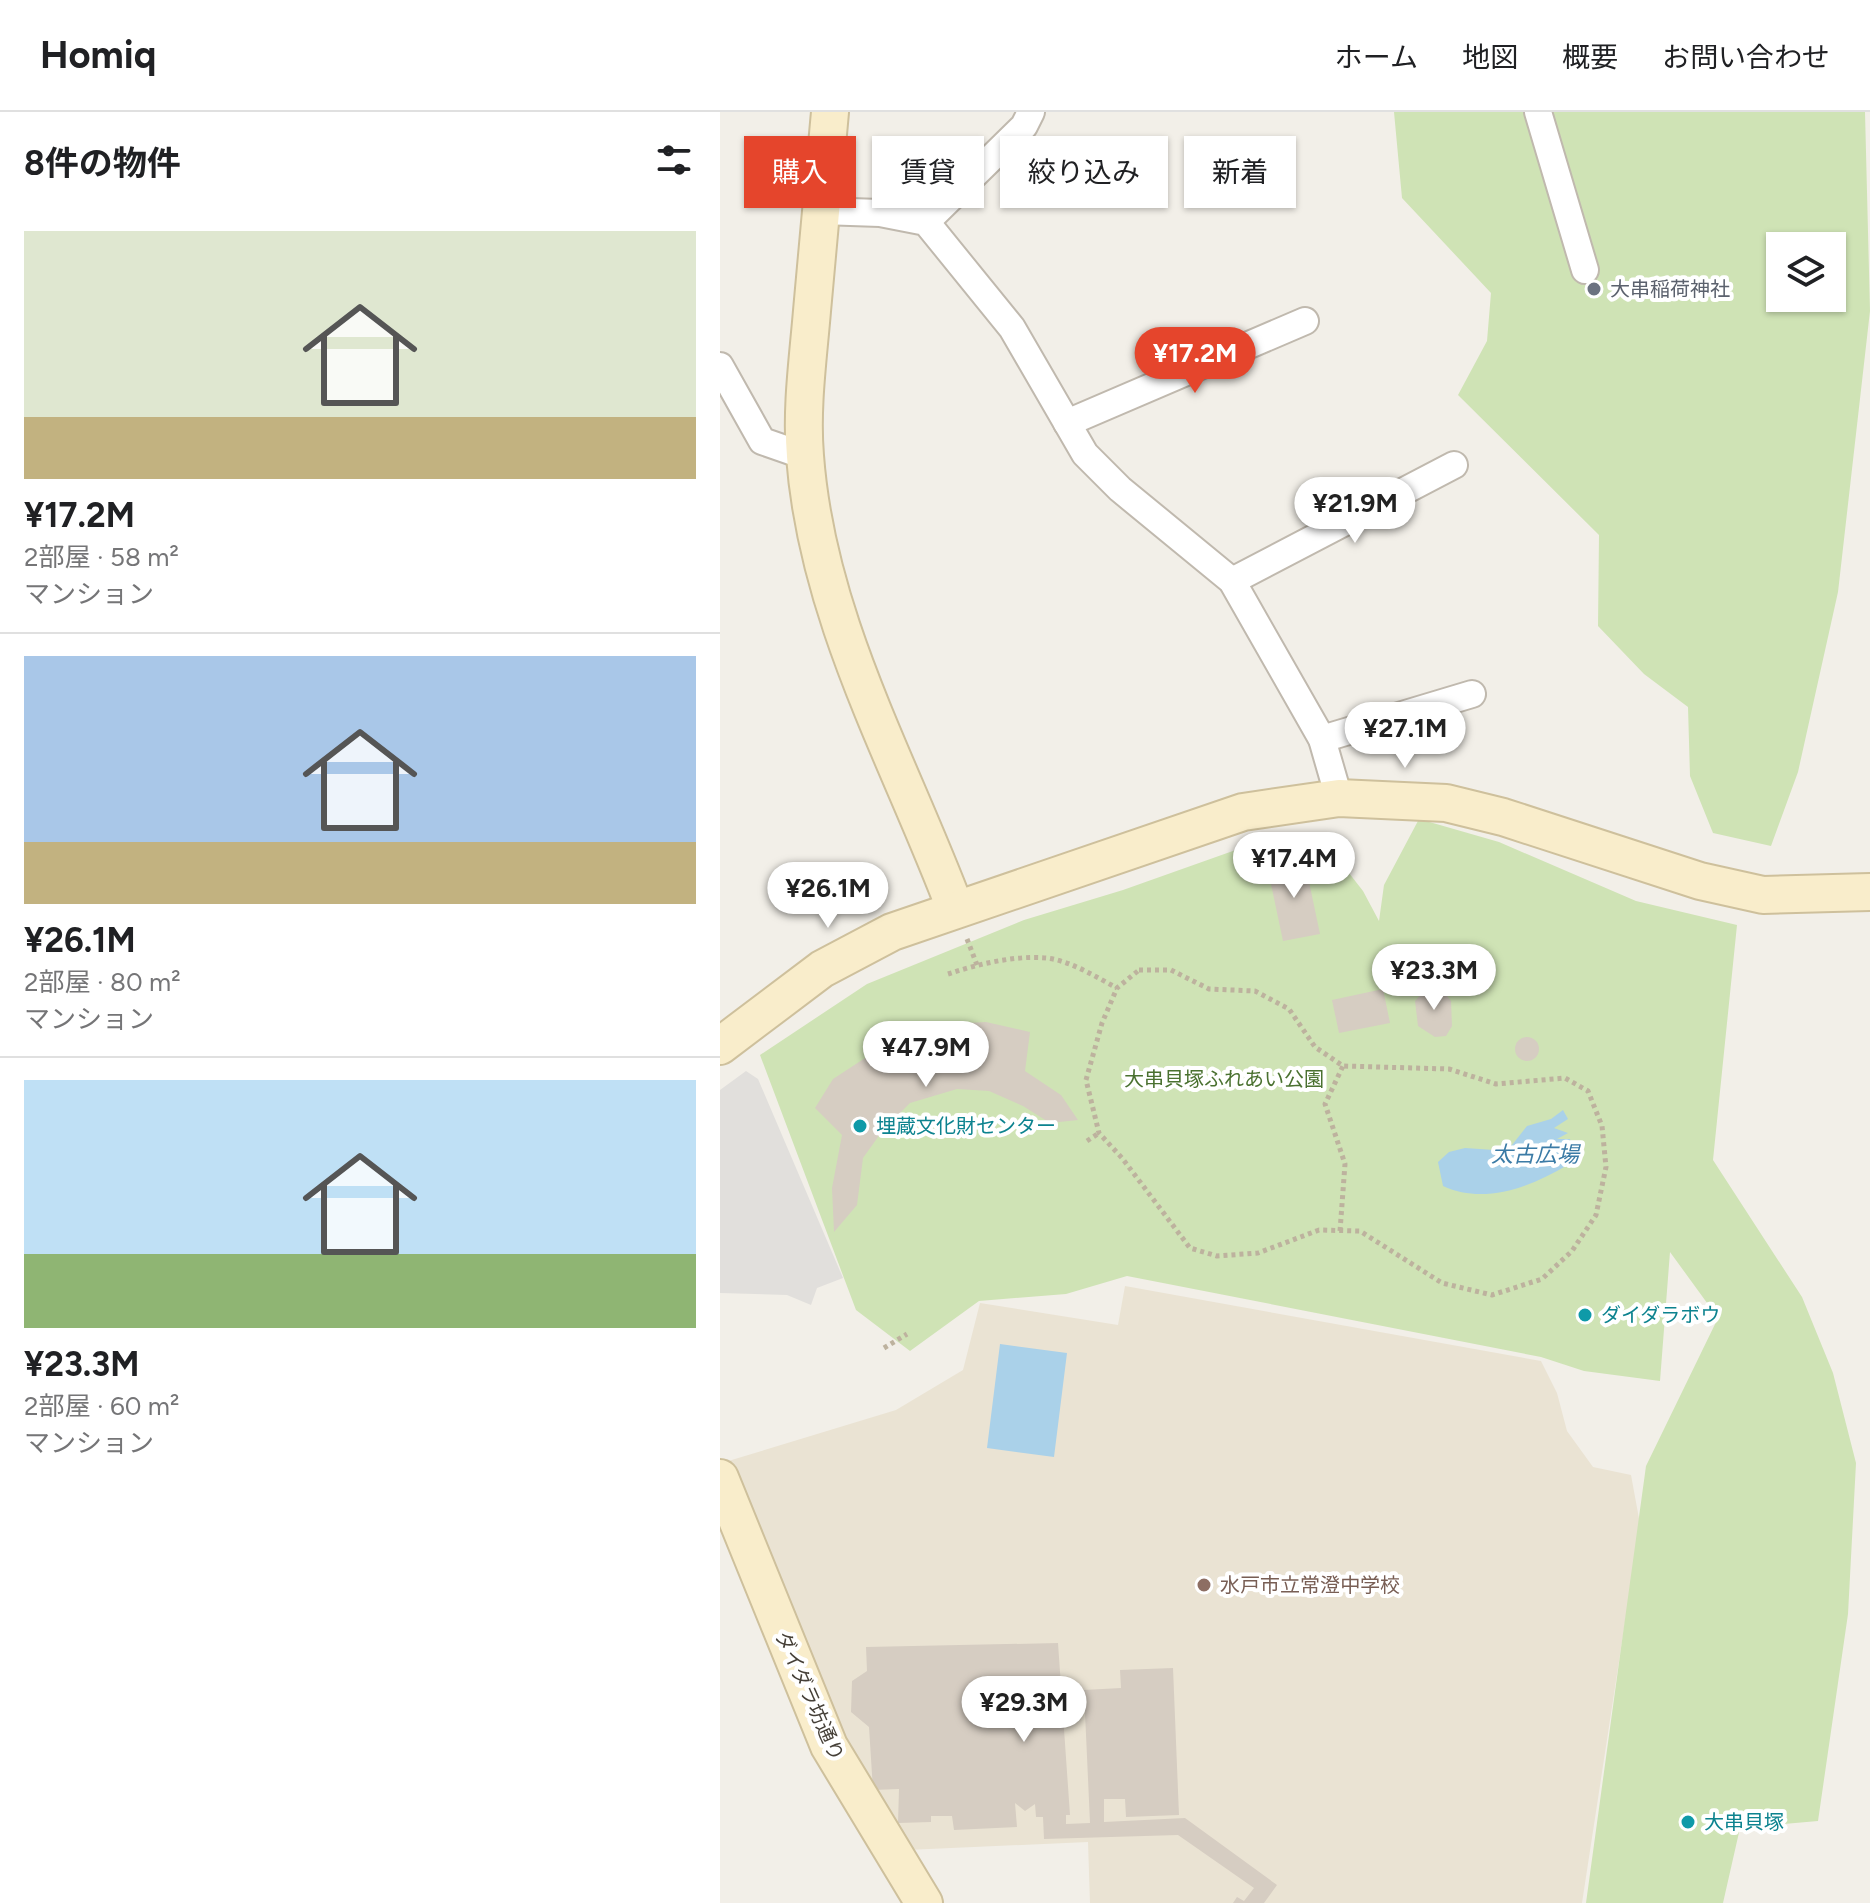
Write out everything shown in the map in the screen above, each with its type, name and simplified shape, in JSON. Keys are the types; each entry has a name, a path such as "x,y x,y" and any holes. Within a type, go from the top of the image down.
{"street":[{"path":"830,112 804,397 805,456 831,595 851,658 955,908"},
{"path":"926,222 1024,126 1031,112"},
{"path":"1538,112 1585,270"},
{"path":"821,211 880,213 926,222 1012,328 1085,454 1120,489 1232,581 1322,739 1339,798"},
{"path":"1067,423 1305,321"},
{"path":"720,366 762,441 805,456"},
{"path":"1232,581 1454,465"},
{"path":"1322,739 1472,694"},
{"path":"720,1046 787,994 852,950 955,908 1243,812 1339,798 1446,803 1503,817 1700,881 1763,895 1870,892"},
{"name":"ダイダラ坊通り","path":"720,1478 829,1746 924,1903"}],"path":[{"path":"948,974 977,965 1048,958 1117,988"},
{"path":"1139,970 1171,970 1209,989 1255,991 1289,1009 1315,1047 1343,1066 1449,1069 1496,1084 1565,1078 1588,1091 1602,1126 1606,1167 1596,1215 1572,1251 1542,1279 1492,1295 1442,1283 1360,1231 1319,1230 1258,1253 1217,1256 1190,1248 1122,1158 1099,1133 1086,1080 1102,1023 1117,988 1139,970"},
{"path":"1340,1231 1345,1164 1325,1104 1343,1066"},
{"path":"1087,1141 1099,1133"},
{"path":"884,1348 907,1334"}],"shaded area":[{"path":"746,1071 758,1079 843,1278 817,1288 811,1305 787,1295 720,1293 720,1090"},
{"name":"水戸市立常澄中学校","path":"1125,1286 1541,1361 1557,1393 1567,1431 1593,1467 1631,1475 1640,1524 1582,1903 1090,1903 1088,1842 907,1850 835,1726 725,1462 896,1410 963,1370 980,1303 1118,1325"}],"green space":[{"path":"1394,112 1865,112 1870,311 1838,592 1798,772 1771,846 1713,833 1690,776 1688,707 1644,674 1598,626 1599,535 1458,395 1487,341 1491,293 1402,198"},
{"name":"大串貝塚ふれあい公園","path":"1419,819 1499,842 1636,901 1737,925 1713,1160 1802,1297 1833,1373 1856,1463 1848,1614 1818,1821 1740,1828 1723,1903 1586,1903 1646,1466 1718,1318 1670,1252 1660,1381 1584,1371 1541,1357 1127,1276 1066,1294 979,1301 910,1351 856,1310 760,1055 867,984 1024,920 1123,890 1261,841 1324,841 1363,891 1379,921 1384,885","holes":["1404,970 1458,978 1480,995"]}],"water":[{"name":"太古広場","path":"1563,1110 1568,1119 1554,1128 1568,1133 1557,1139 1570,1139 1571,1143 1561,1148 1569,1151 1559,1159 1566,1166 1522,1187 1490,1194 1474,1194 1443,1186 1438,1162 1449,1152 1465,1148 1494,1150 1512,1145 1527,1126 1551,1119"},
{"path":"1000,1344 1067,1353 1054,1457 987,1448"}],"building":[{"path":"1304,858 1320,934 1283,941 1267,865"},
{"path":"1428,987 1443,991 1451,1001 1452,1026 1446,1036 1435,1037 1418,1026 1415,1001"},
{"path":"1383,989 1390,1023 1339,1033 1332,1000"},
{"name":"埋蔵文化財センター","path":"986,1022 1030,1032 1025,1071 1061,1095 1078,1120 1050,1123 1023,1106 989,1091 957,1089 910,1103 883,1130 863,1158 857,1205 834,1232 832,1188 842,1135 815,1108 833,1079 905,1032 948,1024"},
{"path":"1527,1037 1538,1044 1539,1049 1532,1060 1527,1061 1516,1054 1515,1049 1522,1038"},
{"path":"1058,1643 1070,1815 1066,1815 1066,1824 1090,1823 1084,1690 1121,1688 1120,1670 1173,1668 1179,1815 1126,1817 1125,1799 1104,1799 1104,1822 1185,1818 1277,1885 1264,1903 1233,1903 1237,1897 1244,1901 1254,1888 1178,1835 1044,1839 1043,1817 1036,1817 1035,1804 1025,1811 1015,1803 1017,1827 954,1830 952,1816 931,1816 931,1822 898,1823 899,1789 873,1790 869,1727 851,1712 852,1681 867,1671 866,1647"}],"place":[{"name":"大串稲荷神社","path":"1594,289"},
{"name":"埋蔵文化財センター","path":"860,1126"},
{"name":"ダイダラボウ","path":"1585,1315"},
{"name":"水戸市立常澄中学校","path":"1204,1585"},
{"name":"大串貝塚","path":"1688,1822"}]}
